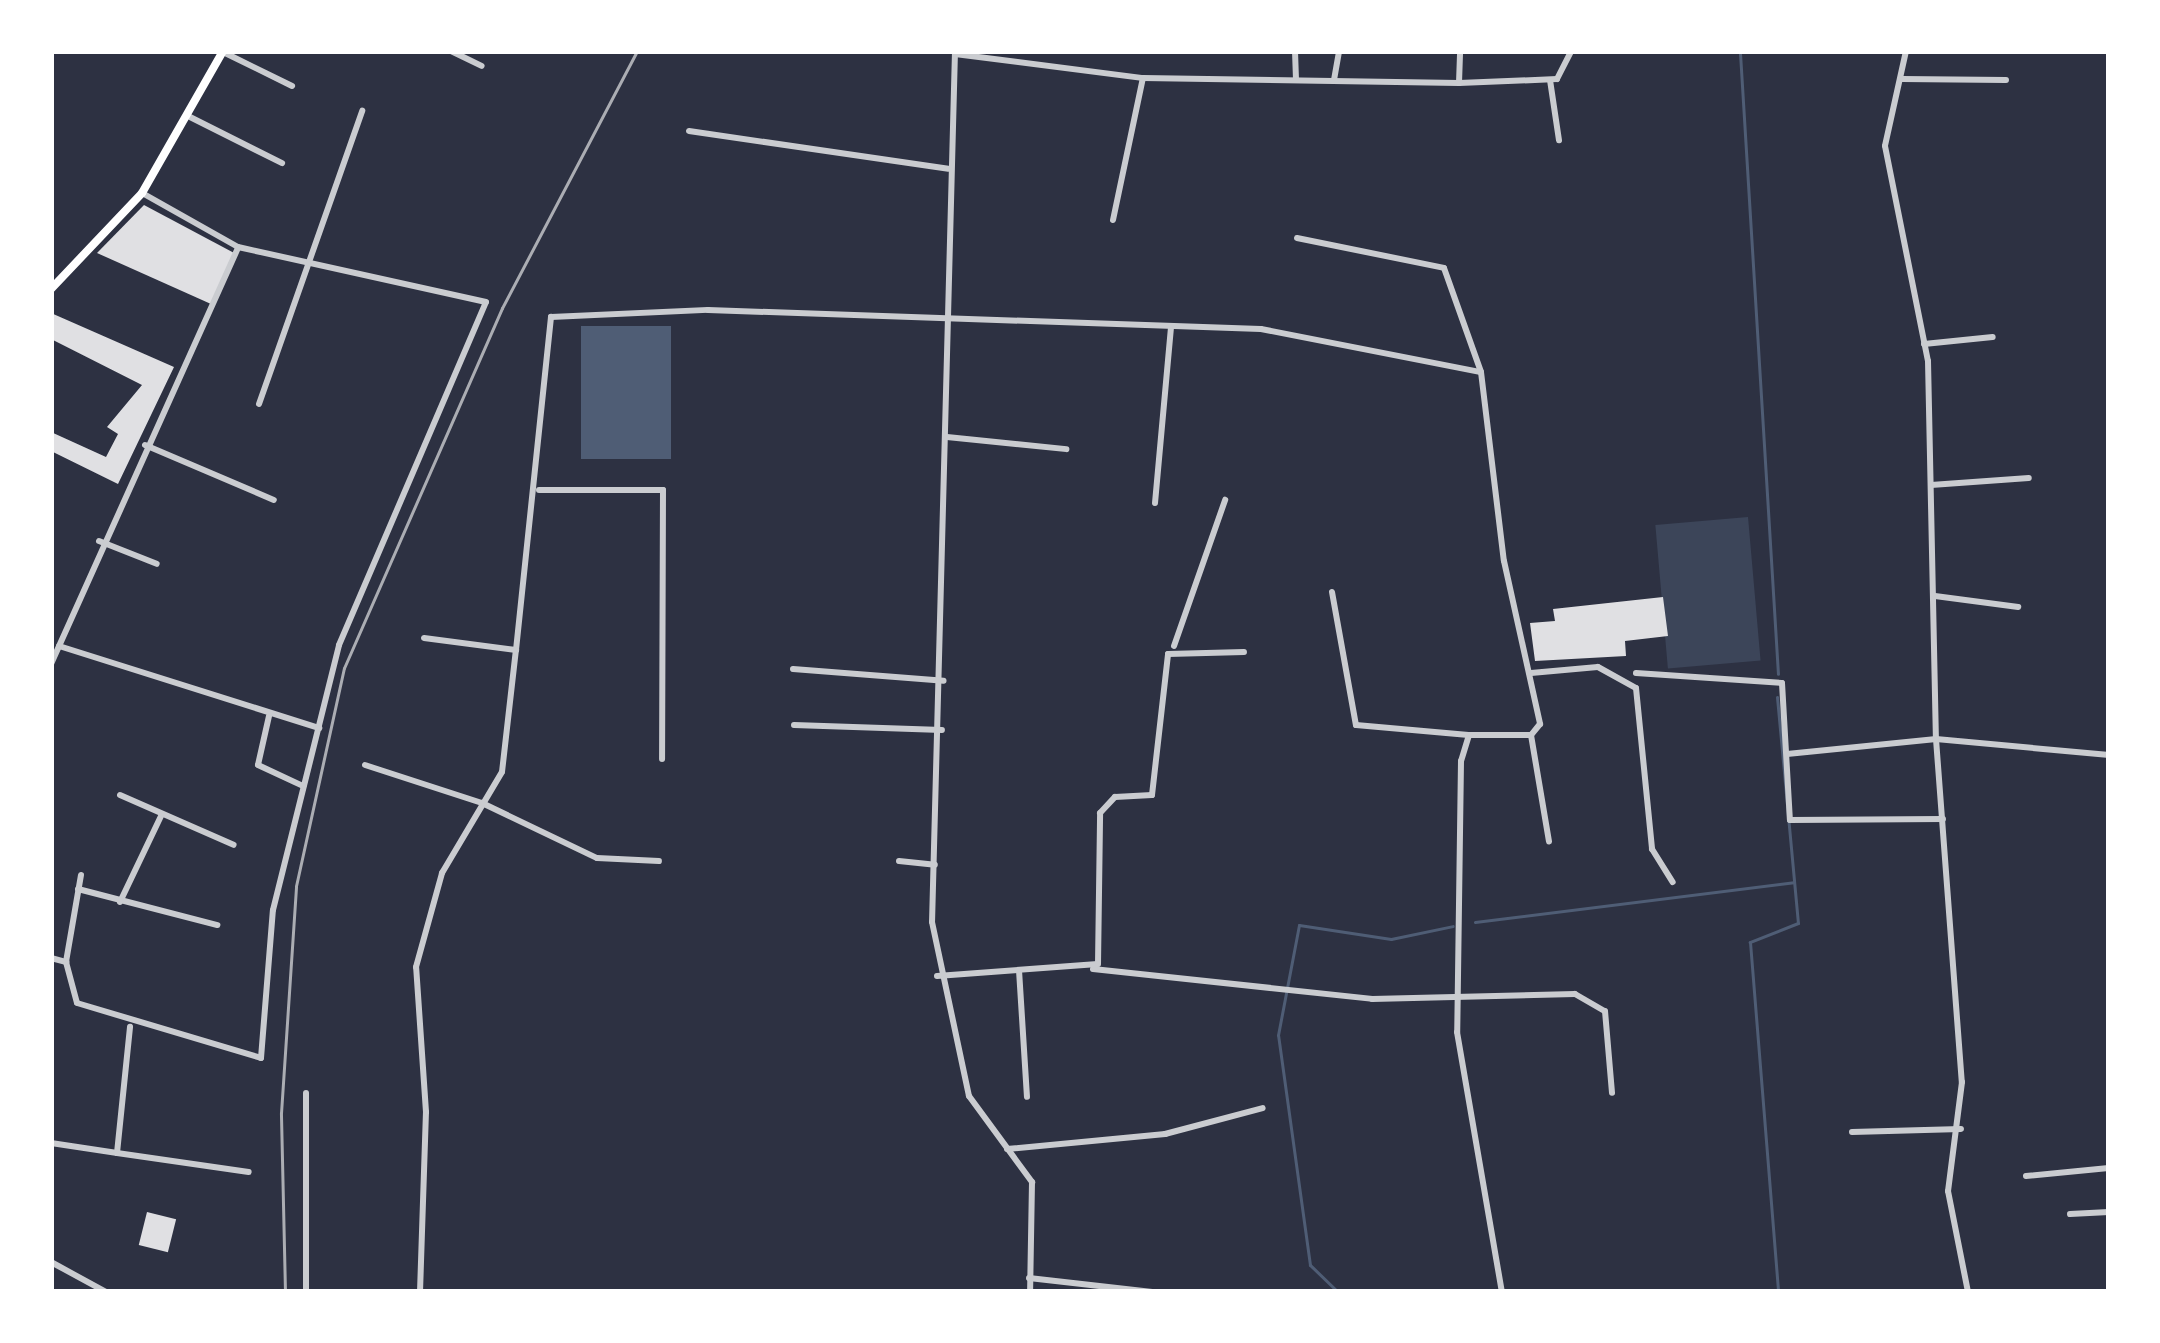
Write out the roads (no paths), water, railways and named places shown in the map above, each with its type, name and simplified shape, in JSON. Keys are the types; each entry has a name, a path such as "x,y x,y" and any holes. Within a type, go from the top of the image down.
{"main road":[{"path":"51,289 142,194 190,118 223,52"}],"street":[{"path":"451,51 482,66"},
{"path":"1295,51 1296,79"},
{"path":"1334,80 1339,51"},
{"path":"1459,83 1460,51"},
{"path":"1030,1292 1032,1182 968,1096 937,976 948,169 955,53 1143,78 1459,83 1550,80 1567,72 1570,51"},
{"path":"1906,51 1885,146 1924,344 1936,739 1961,1129 1948,1190 1968,1292"},
{"path":"223,52 292,86"},
{"path":"1114,220 1143,78"},
{"path":"1902,79 2006,80"},
{"path":"1550,80 1559,140"},
{"path":"259,404 362,110"},
{"path":"190,118 282,163"},
{"path":"689,131 948,169"},
{"path":"81,875 66,962 77,1004 130,1027 265,1052 273,910 319,728 421,435 487,302 238,247 142,194"},
{"path":"1297,238 1444,268 1481,372 1504,561 1540,724 1531,735 1549,841"},
{"path":"51,664 99,541 216,316 238,247"},
{"path":"420,1292 426,1112 416,967 442,873 513,735 516,650 539,490 551,316 948,316 1261,329 1481,372"},
{"path":"1155,503 1172,328"},
{"path":"1924,344 1993,338"},
{"path":"947,437 1066,449"},
{"path":"145,445 274,500"},
{"path":"1931,485 2029,478"},
{"path":"539,490 663,490 662,759"},
{"path":"1093,969 1100,813 1115,797 1152,795 1174,646 1225,500"},
{"path":"99,541 157,564"},
{"path":"1332,592 1356,725 1531,735"},
{"path":"1935,596 2018,607"},
{"path":"424,638 516,650"},
{"path":"58,646 319,728"},
{"path":"1174,646 1244,652"},
{"path":"1531,673 1598,667 1636,688 1652,849 1673,882"},
{"path":"793,669 944,681"},
{"path":"1636,673 1782,683 1790,820 1942,819"},
{"path":"269,716 258,765 303,786"},
{"path":"794,725 942,730"},
{"path":"1469,735 1455,1000 1502,1292"},
{"path":"1786,754 1936,739 2109,755"},
{"path":"365,765 482,802 597,858 658,861"},
{"path":"120,795 234,844"},
{"path":"120,902 161,816"},
{"path":"899,861 935,865"},
{"path":"79,890 218,925"},
{"path":"51,958 66,962"},
{"path":"937,976 1093,969 1455,1000 1592,1000 1605,1010 1612,1093"},
{"path":"1019,970 1027,1097"},
{"path":"117,1153 130,1027"},
{"path":"306,1292 307,1093"},
{"path":"1006,1149 1166,1134 1263,1108"},
{"path":"1852,1132 1961,1129"},
{"path":"51,1143 249,1172"},
{"path":"2026,1175 2109,1168"},
{"path":"2070,1214 2109,1212"},
{"path":"51,1262 106,1292"},
{"path":"1029,1278 1152,1292"}],"waterway":[{"path":"1740,53 1778,674"},
{"path":"1777,697 1798,923 1750,942 1778,1292"},
{"path":"1475,922 1794,882"},
{"path":"1338,1292 1310,1265 1278,1035 1299,925 1391,939 1453,926"}],"railway":[{"path":"285,1292 281,1113 296,886 344,668 502,308 637,51"}]}
